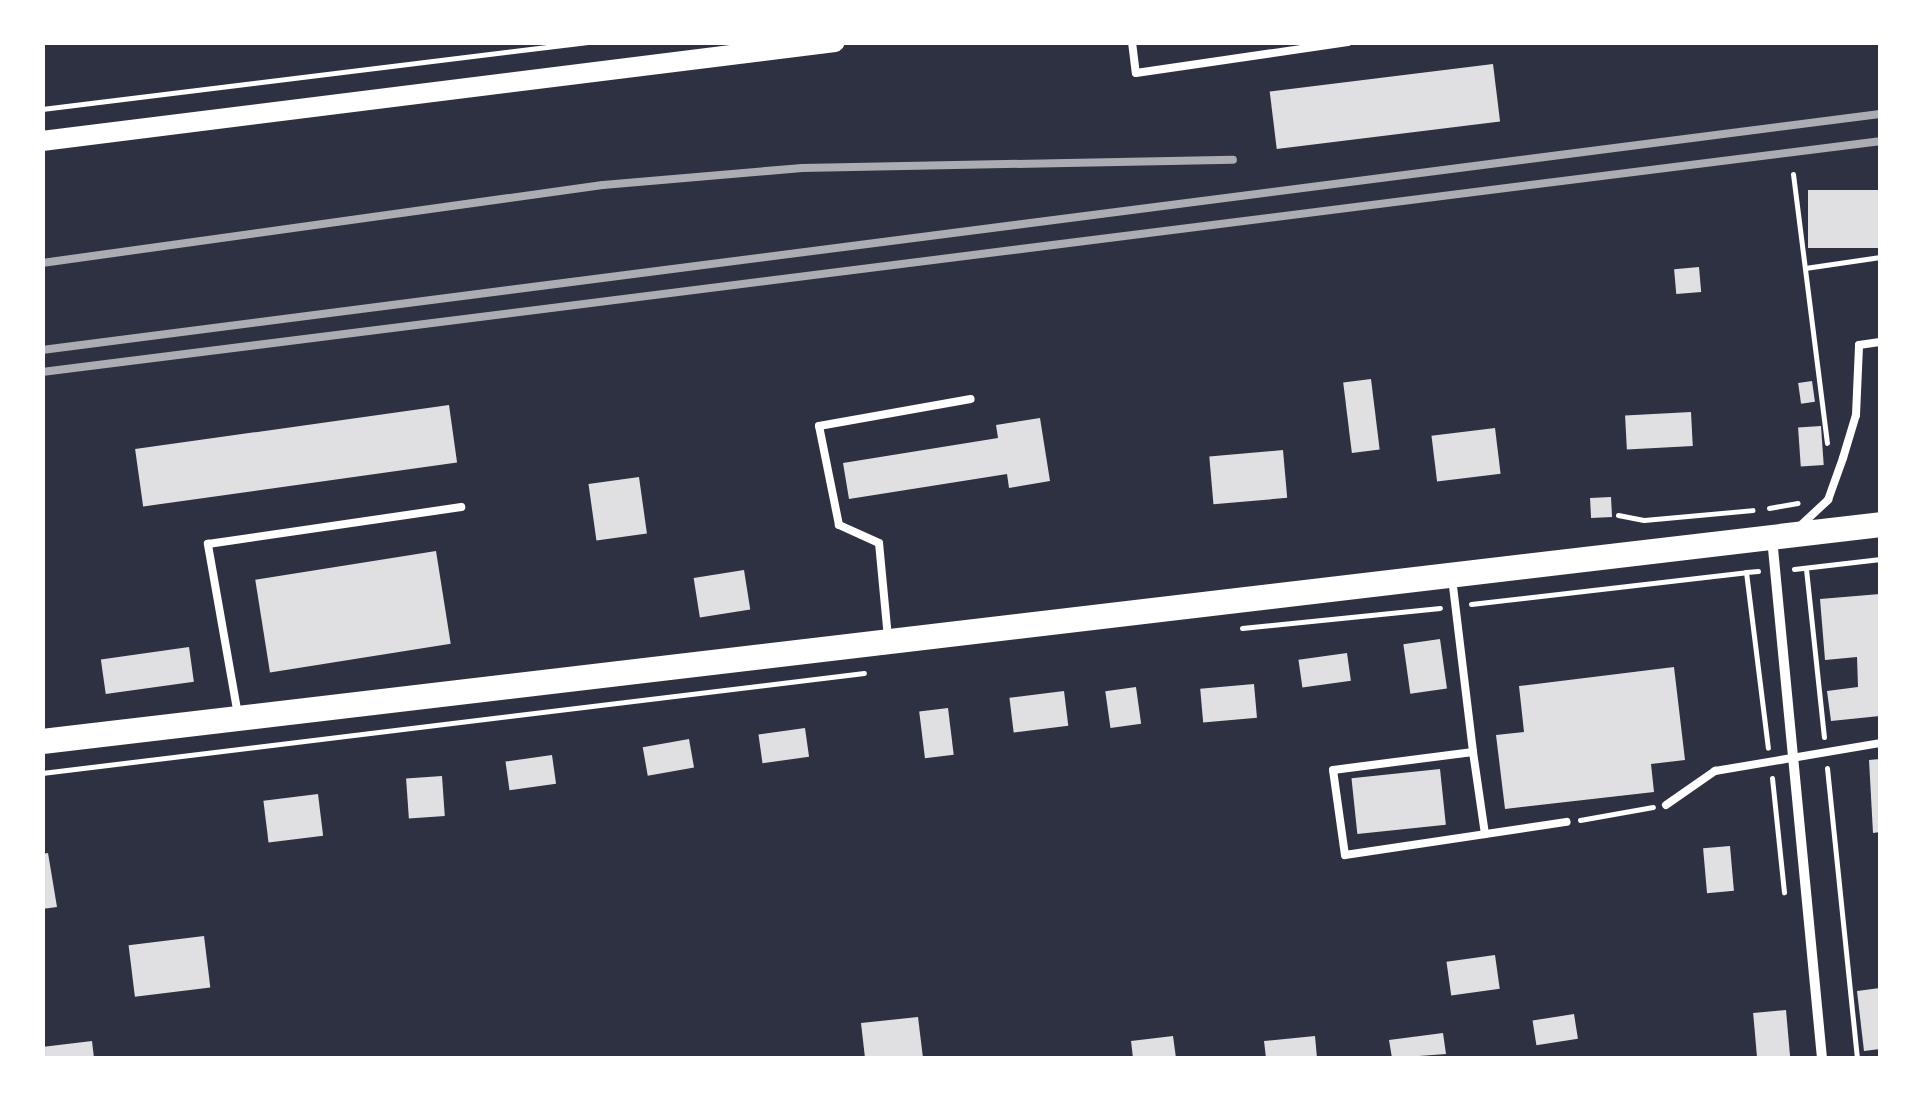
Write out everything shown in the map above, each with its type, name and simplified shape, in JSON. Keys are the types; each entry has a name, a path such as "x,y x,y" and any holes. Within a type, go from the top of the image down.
{"main road":[{"path":"42,141 835,42"},
{"path":"42,742 1452,578 1880,524"}],"street":[{"path":"1792,533 1791,754 1822,1058"}],"lane":[{"path":"1132,42 1136,74 1348,42"},
{"path":"1792,533 1828,500 1856,415 1860,345 1880,342"},
{"path":"889,643 878,543 839,525 819,426 970,399"},
{"path":"239,720 208,544 461,507"},
{"path":"1452,578 1485,834"},
{"path":"1666,805 1714,772 1791,754 1880,742"},
{"path":"1473,752 1333,770 1346,855 1566,822"}],"path":[{"path":"42,109 588,42"},
{"path":"1793,174 1828,448"},
{"path":"1805,268 1880,257"},
{"path":"1807,494 1792,533 1825,752 1857,1058"},
{"path":"1618,515 1644,520 1801,502"},
{"path":"1224,630 1746,572"},
{"path":"42,773 882,670"},
{"path":"1566,822 1666,805"}],"building":[{"path":"1493,64 1500,122 1277,149 1270,91"},
{"path":"1808,190 1880,190 1880,248 1808,248"},
{"path":"1699,267 1701,292 1676,294 1674,269"},
{"path":"1371,379 1380,449 1352,453 1343,382"},
{"path":"1812,381 1815,402 1801,404 1798,383"},
{"path":"449,405 457,462 143,507 135,449"},
{"path":"1691,412 1693,446 1627,449 1625,415"},
{"path":"1040,418 1050,481 1009,488 1007,474 849,499 843,463 998,438 996,425"},
{"path":"1821,426 1824,465 1801,467 1798,428"},
{"path":"1495,428 1501,474 1437,481 1431,436"},
{"path":"1283,450 1287,498 1213,504 1209,456"},
{"path":"639,477 647,533 596,541 588,484"},
{"path":"1611,497 1612,517 1591,518 1590,498"},
{"path":"436,551 451,644 270,672 255,580"},
{"path":"744,570 750,610 700,617 694,578"},
{"path":"1880,594 1880,716 1831,721 1827,691 1858,687 1857,657 1825,660 1820,599"},
{"path":"1440,639 1447,689 1410,694 1403,644"},
{"path":"189,647 194,682 106,694 101,659"},
{"path":"1347,653 1351,681 1302,688 1298,660"},
{"path":"1674,667 1685,760 1651,764 1654,792 1505,809 1496,735 1524,732 1519,686"},
{"path":"1254,684 1257,718 1203,723 1200,689"},
{"path":"1136,687 1141,724 1110,728 1105,691"},
{"path":"1064,691 1068,726 1014,732 1009,698"},
{"path":"948,708 954,755 925,758 919,712"},
{"path":"805,728 809,757 762,763 758,735"},
{"path":"689,739 694,768 648,776 643,747"},
{"path":"552,755 556,784 509,790 505,762"},
{"path":"1880,759 1880,832 1873,833 1869,760"},
{"path":"1440,769 1446,825 1357,834 1351,778"},
{"path":"442,776 445,816 409,818 406,779"},
{"path":"318,794 323,836 269,842 263,801"},
{"path":"1730,846 1734,891 1707,893 1703,848"},
{"path":"48,853 57,907 42,909 42,854"},
{"path":"204,936 210,988 135,997 129,945"},
{"path":"1495,955 1500,989 1451,995 1446,962"},
{"path":"1880,988 1880,1049 1864,1051 1857,991"},
{"path":"1786,1010 1790,1058 1757,1058 1753,1013"},
{"path":"1574,1014 1578,1039 1536,1045 1533,1021"},
{"path":"918,1017 923,1058 865,1058 861,1023"},
{"path":"1443,1033 1446,1054 1392,1058 1389,1040"},
{"path":"1173,1036 1176,1058 1133,1058 1131,1041"},
{"path":"1315,1036 1317,1058 1266,1058 1264,1041"},
{"path":"92,1041 94,1058 42,1058 42,1047"}],"railway":[{"path":"42,350 1880,114"},
{"path":"42,372 1880,141"},
{"path":"42,263 603,185 802,168 1233,160"}]}
